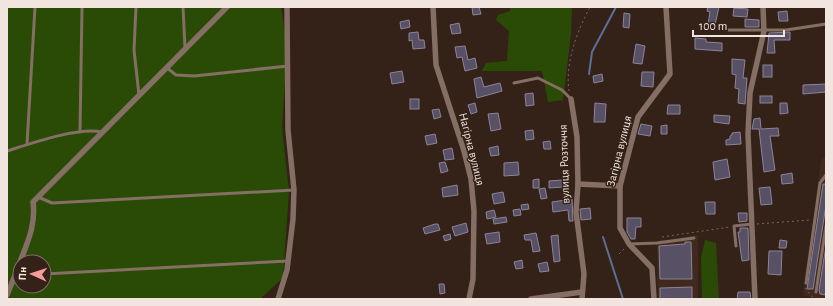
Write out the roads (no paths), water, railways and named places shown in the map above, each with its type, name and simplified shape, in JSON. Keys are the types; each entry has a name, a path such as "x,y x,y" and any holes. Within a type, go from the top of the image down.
{"street":[{"path":"23,254 33,230 33,202 227,7"},
{"path":"278,299 286,276 293,219 294,190 288,130 287,7"},
{"name":"Нагірна вулиця","path":"433,7 436,65 462,144 471,179 474,211 473,279 469,299"},
{"name":"Загірна вулиця","path":"654,299 652,268 629,244 620,228 620,186 638,117 670,74 666,7"},
{"path":"755,299 748,134 750,93 764,31 763,7"},
{"name":"вулиця Розточчя","path":"571,99 577,137 578,184 576,212 584,274 582,299"},
{"path":"578,184 620,186"},
{"path":"7,296 9,283"},
{"path":"531,299 582,292"}],"lane":[{"path":"27,144 35,7"},
{"path":"80,132 82,7"},
{"path":"136,7 134,50 138,95"},
{"path":"183,7 185,48"},
{"path":"728,30 764,31 826,24"},
{"path":"166,68 175,75 187,76 288,66"},
{"path":"514,83 538,78 562,90 571,99"},
{"path":"7,151 27,144 80,132 94,130 102,132"},
{"path":"804,284 820,183 826,175"},
{"path":"38,197 52,203 294,190"},
{"path":"736,246 734,226 752,224"},
{"path":"816,292 826,226"},
{"path":"629,244 694,238"},
{"path":"52,274 288,261"}],"waterway":[{"path":"589,74 592,52 616,7"},
{"path":"603,237 623,299"}]}
